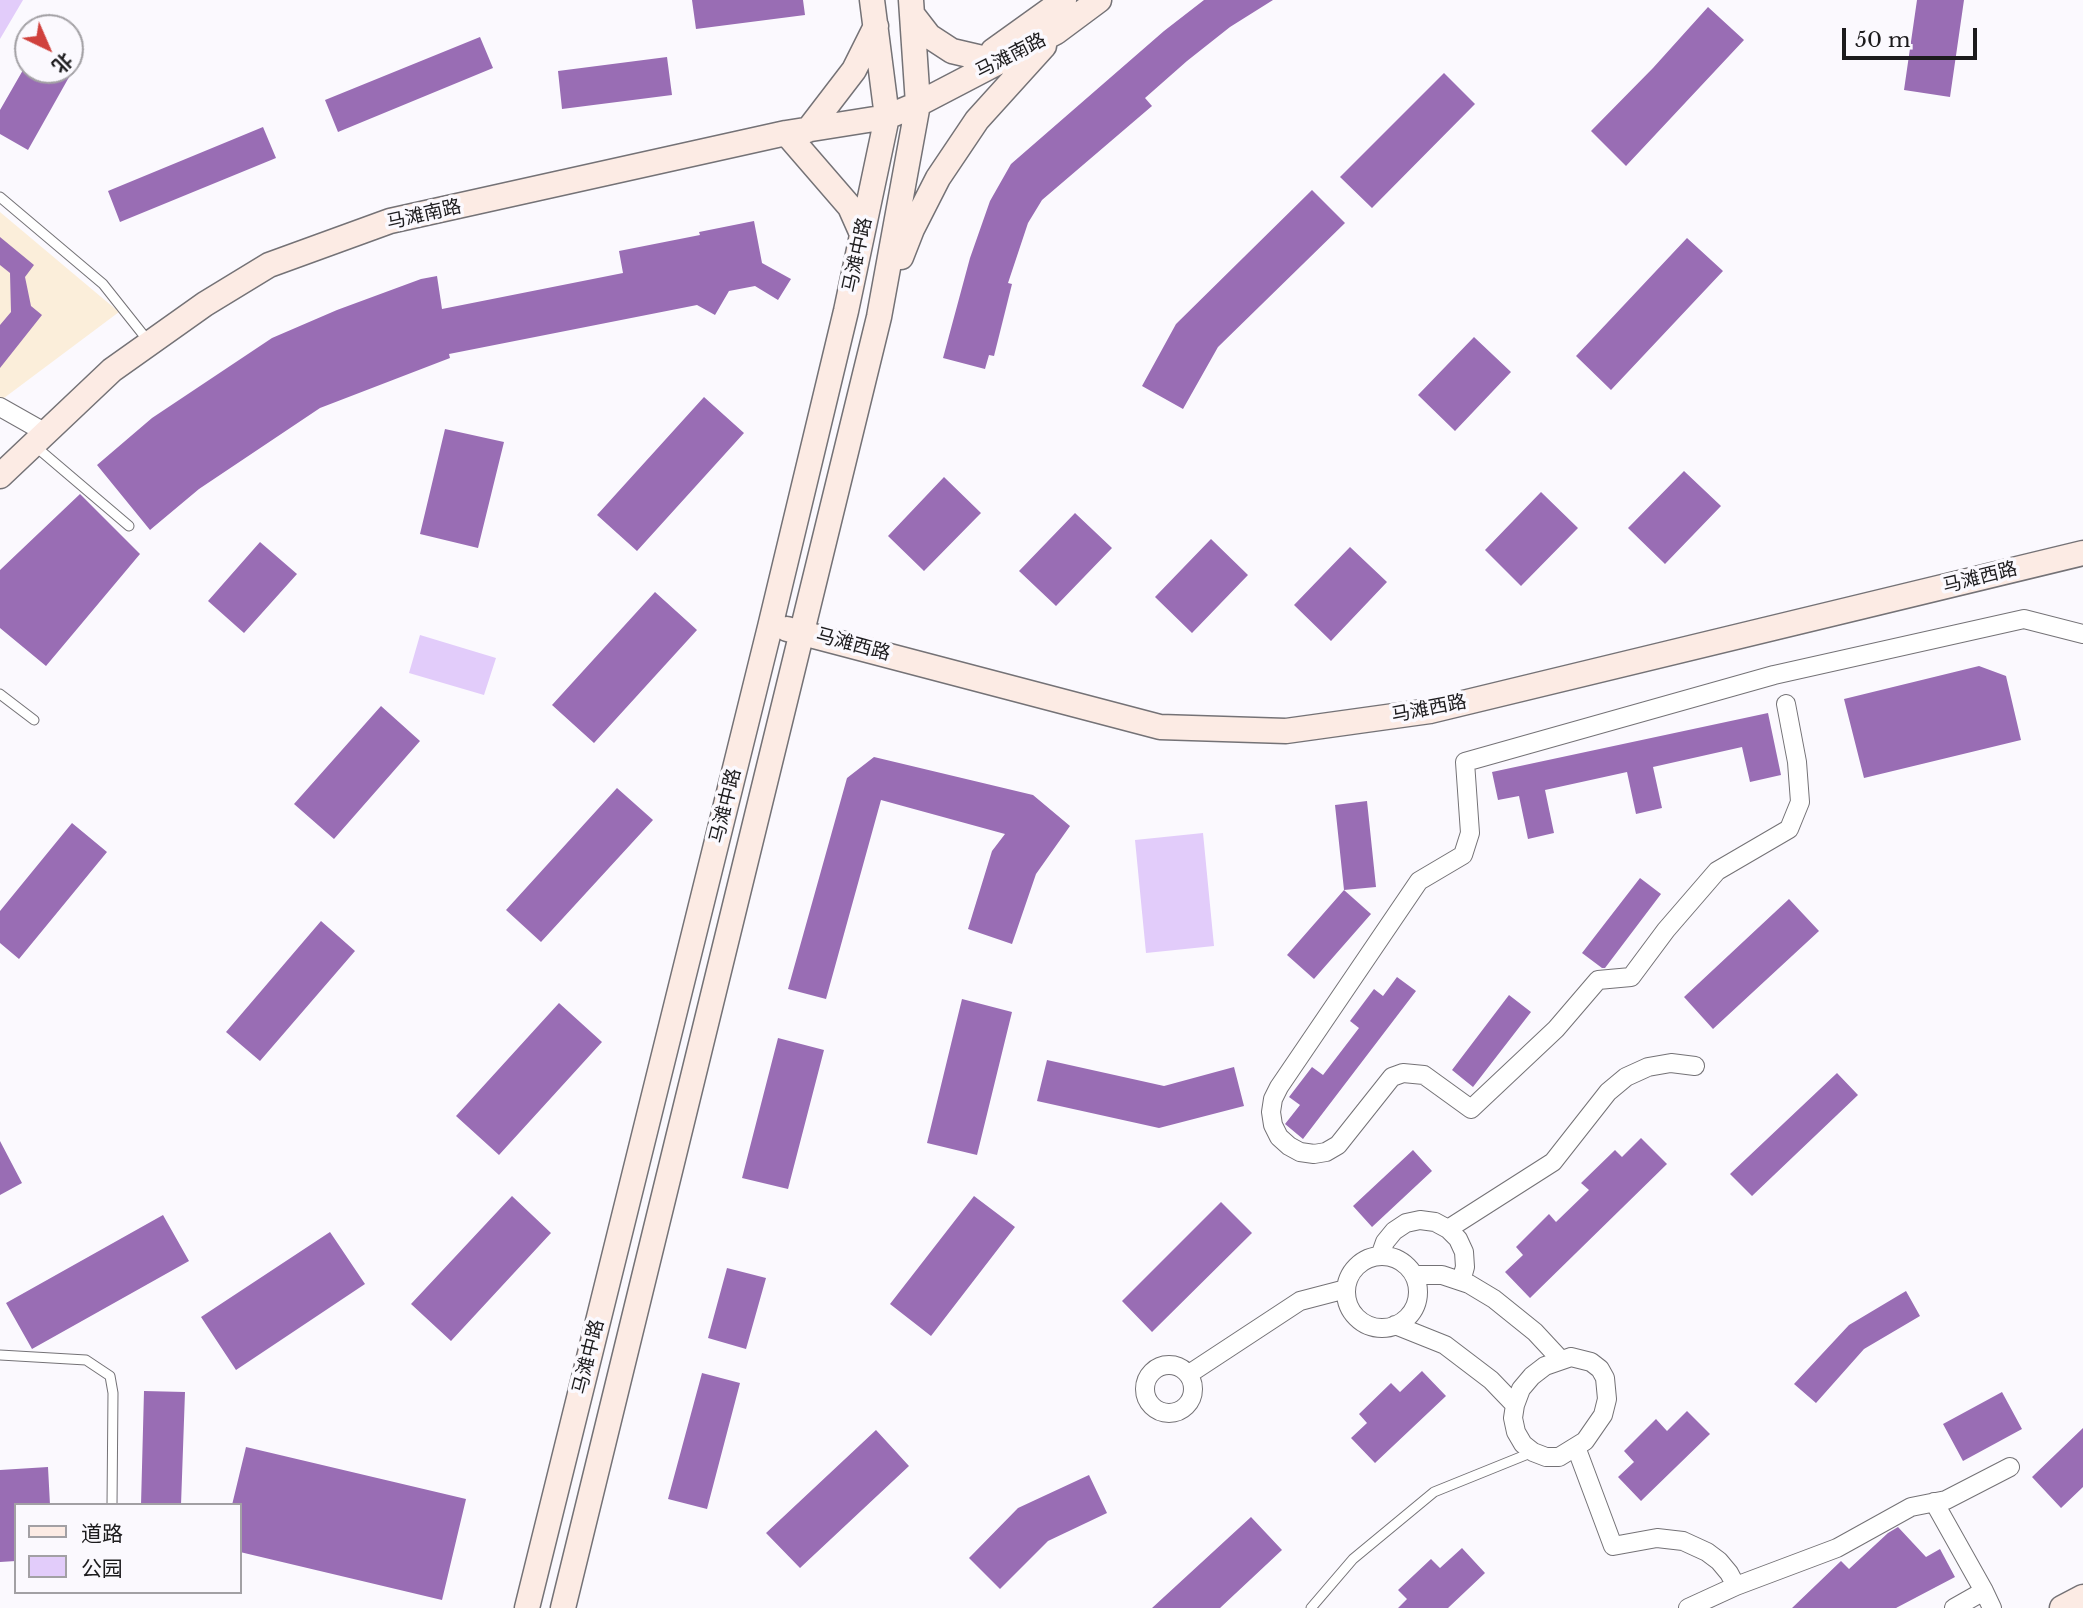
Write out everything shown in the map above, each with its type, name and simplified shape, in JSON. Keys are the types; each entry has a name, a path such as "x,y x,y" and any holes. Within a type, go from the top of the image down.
{"main road":[{"name":"马滩中路","path":"527,1608 770,627 862,234 887,117 872,0"},
{"name":"马滩南路","path":"918,104 1064,0"},
{"name":"马滩南路","path":"0,476 112,370 205,304 269,265 390,222 797,132 887,117 918,104 1056,32 1099,0"},
{"name":"马滩中路","path":"563,1608 879,317 918,104 911,7"},
{"path":"911,7 929,36 952,51 982,58"},
{"path":"862,234 850,208 797,132 853,70 876,26"},
{"path":"879,317 912,229 939,178 977,120 1056,32"},
{"name":"马滩西路","path":"770,627 803,632 1160,727 1286,731 1430,711 2083,553"},
{"path":"2062,1608 2083,1597"}],"street":[{"path":"0,407 40,439"},
{"path":"1786,704 1797,762 1800,802 1789,829 1717,872 1666,930 1630,977 1598,980 1556,1029 1471,1110 1424,1075 1403,1073 1392,1077 1338,1146 1314,1154 1300,1152 1279,1137 1271,1112 1279,1087 1419,881 1463,855 1470,833 1465,762 1773,675 2024,619 2083,634"},
{"path":"1448,1229 1553,1162 1608,1092 1626,1077 1648,1067 1671,1063 1695,1066"},
{"path":"1380,1256 1389,1236 1406,1223 1420,1220 1435,1222 1448,1229 1464,1252 1465,1267 1461,1281"},
{"path":"1380,1256 1399,1260 1414,1275 1417,1284 1416,1304 1404,1320 1395,1325 1375,1327 1365,1323 1351,1309 1346,1289 1349,1279 1361,1263 1380,1256"},
{"path":"1414,1275 1442,1275 1469,1284 1494,1299 1535,1332 1561,1360"},
{"path":"1189,1374 1300,1301 1346,1289"},
{"path":"1395,1325 1445,1345 1491,1380 1515,1405"},
{"path":"1571,1357 1591,1362 1600,1369 1607,1389 1603,1415 1585,1441 1559,1457 1546,1457 1523,1444 1516,1432 1513,1418 1515,1405 1521,1389 1532,1376 1545,1366 1561,1360 1571,1357"},
{"path":"1576,1447 1613,1546 1657,1538 1683,1541 1719,1561 1736,1586"},
{"path":"1688,1608 1736,1586 1837,1548 1910,1507 1946,1500 2010,1467"},
{"path":"1934,1502 1992,1608"},
{"path":"1954,1608 1984,1591"}],"lane":[{"path":"0,197 103,284 150,343"},
{"path":"40,439 129,526"},
{"path":"0,694 34,720"},
{"path":"0,1355 86,1360 110,1376 113,1393 111,1503"},
{"path":"1311,1608 1353,1559 1434,1492 1533,1452"}],"shaded area":[{"path":"0,212 119,312 0,401"}],"green space":[{"path":"0,0 23,0 14,14 0,39"},
{"path":"420,635 496,658 484,695 409,673"},
{"path":"1203,833 1214,946 1146,953 1135,840"}],"building":[{"path":"692,0 803,0 805,15 696,29"},
{"path":"1204,0 1273,0 1230,27 1187,61 1145,98 1152,106 1042,200 1028,223 1008,283 1012,284 994,356 989,355 985,369 943,358 970,258 990,201 1011,164 1164,31"},
{"path":"1917,0 1964,0 1950,97 1904,90"},
{"path":"1708,7 1744,40 1626,166 1591,131"},
{"path":"480,37 493,68 338,132 325,100"},
{"path":"667,57 672,95 562,109 558,71"},
{"path":"1444,73 1475,104 1372,208 1340,177"},
{"path":"15,84 65,84 28,150 0,134 0,110"},
{"path":"263,127 276,158 120,222 108,191"},
{"path":"1312,190 1345,223 1218,347 1183,409 1142,386 1176,324"},
{"path":"754,221 762,263 791,279 778,300 755,286 729,291 715,315 697,305 449,354 450,358 320,408 199,489 150,530 97,465 152,418 272,338 337,310 421,279 437,276 442,309 623,273 619,251"},
{"path":"0,237 34,265 25,277 31,306 42,315 0,368 0,325 11,312 10,273 0,265"},
{"path":"1687,238 1723,271 1611,390 1576,356"},
{"path":"1474,337 1511,372 1455,431 1418,395"},
{"path":"704,397 744,433 637,551 597,515"},
{"path":"445,429 504,442 478,548 420,534"},
{"path":"1684,471 1721,506 1665,564 1628,528"},
{"path":"944,477 981,513 924,571 888,536"},
{"path":"1541,492 1578,528 1521,586 1485,550"},
{"path":"80,494 140,554 46,666 0,628 0,570"},
{"path":"1075,513 1112,548 1056,606 1019,571"},
{"path":"1211,539 1248,575 1192,633 1155,597"},
{"path":"260,542 297,574 244,633 208,601"},
{"path":"1350,547 1387,582 1331,641 1294,605"},
{"path":"655,592 697,630 594,743 552,705"},
{"path":"1979,666 2006,676 2021,740 1864,778 1844,699"},
{"path":"381,706 420,741 334,839 294,804"},
{"path":"1768,713 1781,775 1750,782 1742,747 1653,767 1662,808 1636,814 1627,772 1545,790 1554,833 1528,839 1519,796 1498,800 1492,772"},
{"path":"874,757 1033,795 1070,826 1036,874 1012,944 968,929 992,851 1005,834 881,800 826,999 788,989 847,778"},
{"path":"617,788 653,820 541,942 506,910"},
{"path":"1367,801 1376,887 1344,890 1335,805"},
{"path":"72,823 107,852 19,959 0,943 0,911"},
{"path":"1640,878 1661,894 1605,968 1602,968 1582,953"},
{"path":"1344,890 1371,914 1314,979 1287,955"},
{"path":"1789,899 1819,931 1713,1029 1684,997"},
{"path":"321,921 355,951 260,1061 226,1032"},
{"path":"1397,977 1416,991 1303,1139 1285,1124 1300,1105 1289,1097 1312,1067 1323,1075 1359,1028 1350,1021 1374,989 1383,996"},
{"path":"1509,995 1531,1012 1473,1087 1452,1070"},
{"path":"962,999 1012,1012 977,1155 927,1143"},
{"path":"559,1003 602,1042 499,1155 456,1116"},
{"path":"778,1038 824,1050 788,1189 742,1178"},
{"path":"1047,1060 1164,1086 1234,1067 1244,1106 1159,1128 1037,1101"},
{"path":"1837,1073 1858,1095 1752,1196 1730,1174"},
{"path":"1641,1138 1667,1164 1530,1298 1505,1272 1523,1255 1516,1247 1549,1214 1556,1222 1589,1190 1581,1183 1615,1150 1622,1157"},
{"path":"0,1141 22,1183 0,1195"},
{"path":"1413,1150 1432,1171 1372,1227 1353,1206"},
{"path":"512,1196 551,1233 451,1341 411,1304"},
{"path":"974,1196 1015,1227 931,1336 890,1304"},
{"path":"1221,1202 1252,1233 1152,1332 1122,1301"},
{"path":"163,1215 189,1261 32,1349 6,1303"},
{"path":"330,1232 365,1284 236,1370 201,1317"},
{"path":"727,1268 766,1278 746,1349 708,1338"},
{"path":"1906,1291 1920,1316 1864,1349 1816,1403 1794,1384 1849,1325"},
{"path":"1422,1371 1446,1396 1375,1463 1351,1438 1367,1423 1359,1414 1391,1383 1400,1392"},
{"path":"702,1373 740,1383 707,1509 668,1499"},
{"path":"144,1391 185,1392 181,1503 141,1503"},
{"path":"2002,1392 2022,1429 1963,1461 1943,1424"},
{"path":"1687,1411 1710,1434 1641,1501 1618,1477 1634,1462 1624,1451 1656,1419 1667,1431"},
{"path":"2083,1428 2083,1487 2061,1508 2032,1477"},
{"path":"876,1430 909,1466 800,1568 766,1533"},
{"path":"246,1447 466,1499 442,1600 242,1552 242,1503 232,1503"},
{"path":"48,1467 50,1503 14,1503 14,1561 0,1562 0,1470"},
{"path":"1089,1475 1107,1513 1048,1541 1000,1589 969,1558 1018,1508"},
{"path":"1251,1517 1282,1550 1220,1608 1152,1608"},
{"path":"1898,1527 1926,1557 1940,1549 1955,1577 1896,1608 1792,1608 1841,1561 1849,1569"},
{"path":"1462,1548 1485,1573 1448,1608 1398,1608 1407,1599 1398,1590 1431,1559 1440,1568"}]}
